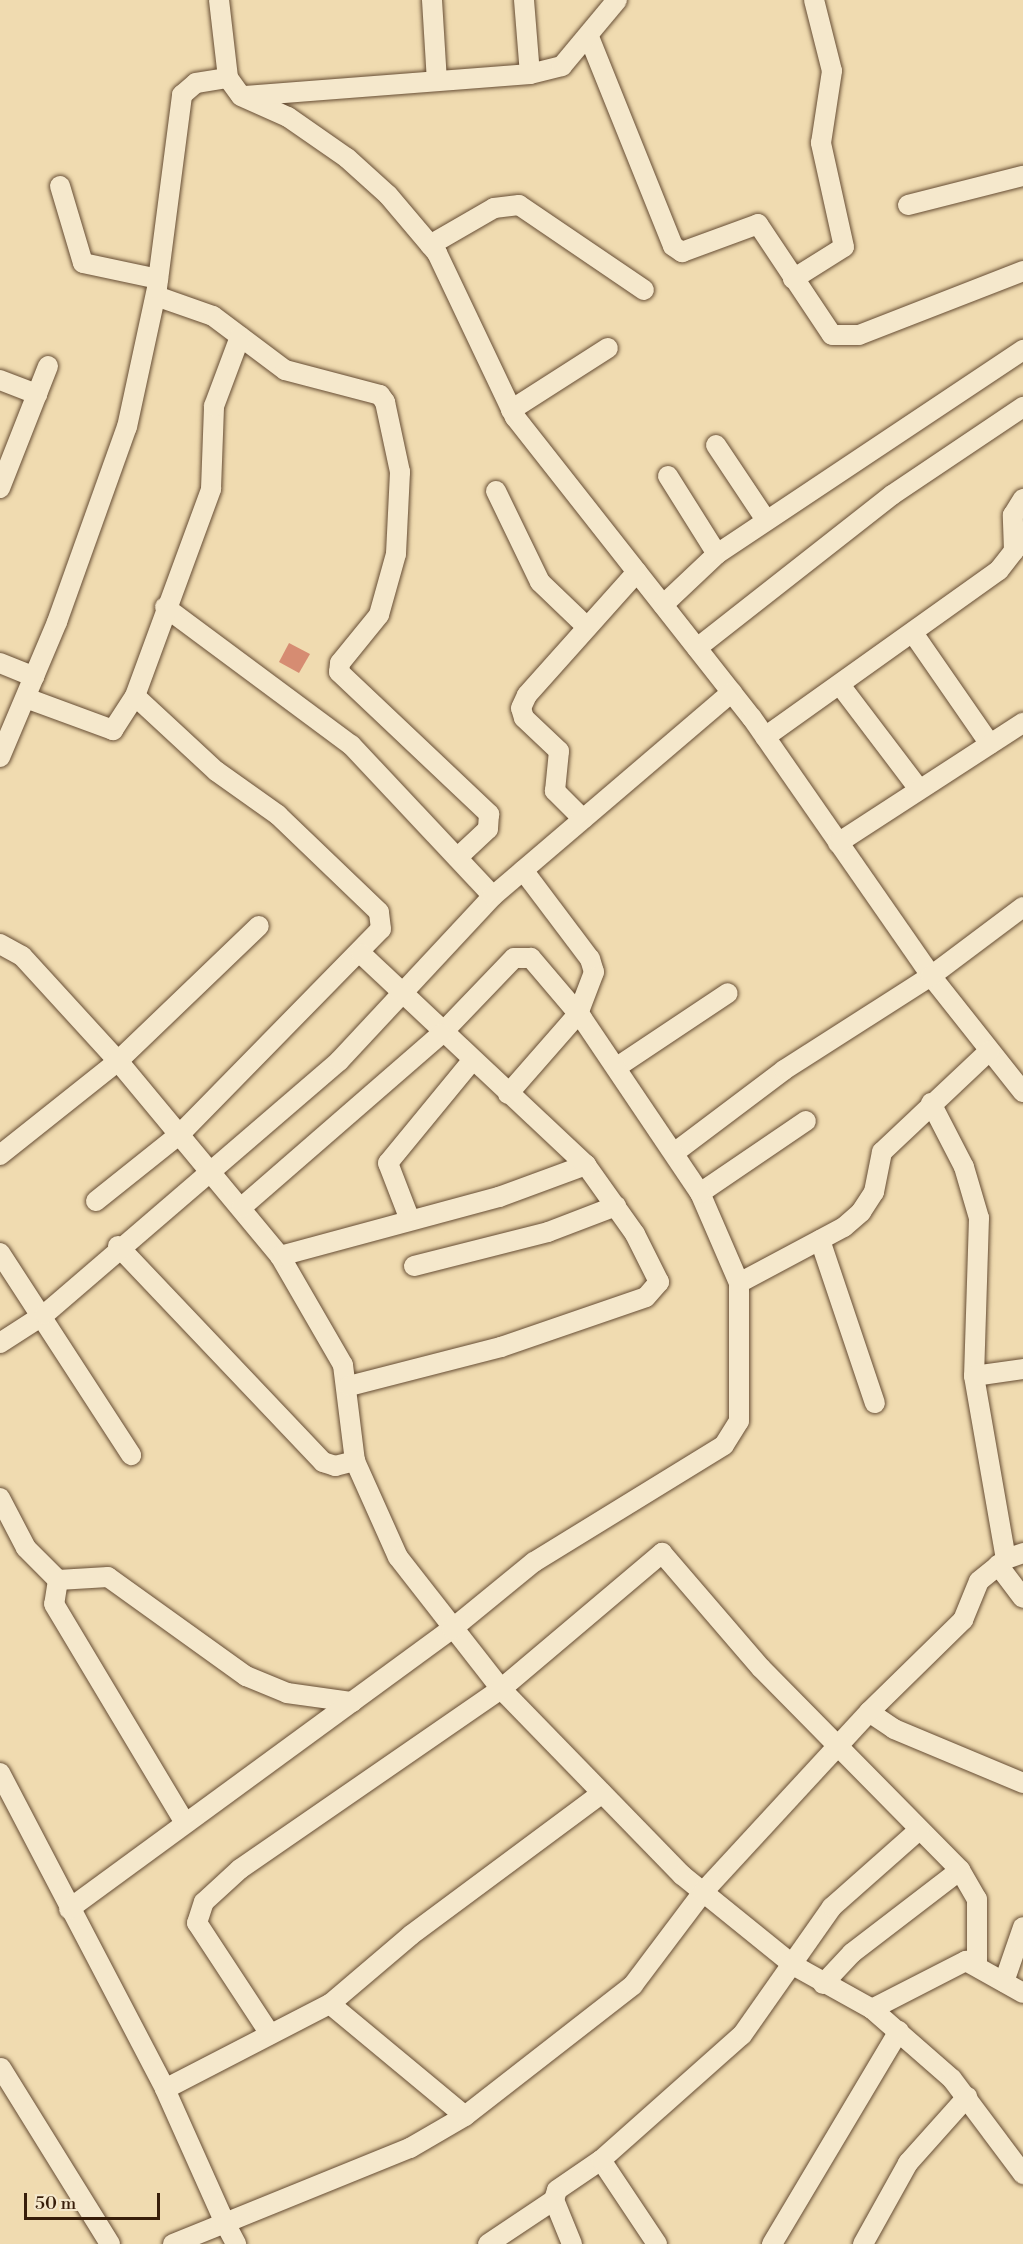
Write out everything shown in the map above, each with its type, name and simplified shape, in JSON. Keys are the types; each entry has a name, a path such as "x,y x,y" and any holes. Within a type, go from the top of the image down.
{"street":[{"path":"219,0 228,78 241,96 288,117 347,158 430,245 511,410 732,692 931,976 1023,1092"},
{"path":"432,0 437,81"},
{"path":"524,0 530,74"},
{"path":"241,96 530,74 562,66 589,38 617,0"},
{"path":"793,279 844,247 821,142 832,71 814,0"},
{"path":"589,38 673,246 682,252 758,224 823,328 843,336 859,335 1023,271"},
{"path":"2,748 26,698 127,427 157,288 182,95 196,82 228,78"},
{"path":"908,205 1023,176"},
{"path":"60,186 83,263 157,288 213,316 297,376 380,395 385,402 400,472 396,554 379,615 340,663 339,672 489,814 488,829 457,858"},
{"path":"430,245 494,208 519,205 644,290"},
{"path":"26,698 112,730 135,696 165,607 212,489 214,406 240,337"},
{"path":"511,410 608,348"},
{"path":"663,605 717,554 1023,350"},
{"path":"0,488 48,366"},
{"path":"0,380 37,394"},
{"path":"697,648 892,495 1023,407"},
{"path":"716,445 766,520"},
{"path":"668,476 717,554"},
{"path":"496,491 540,582 587,627"},
{"path":"765,737 913,633 1009,559 1015,544 1013,515 1023,499"},
{"path":"583,819 555,791 560,751 524,718 521,708 527,694 638,572"},
{"path":"165,607 351,745 493,896"},
{"path":"913,633 990,744"},
{"path":"0,663 34,677"},
{"path":"840,685 919,789"},
{"path":"0,1343 41,1316 118,1246 212,1173 339,1061 493,896 732,692"},
{"path":"96,1201 180,1134 361,954 381,929 379,912 278,815 216,771 135,696"},
{"path":"838,843 1023,723"},
{"path":"508,1094 578,1014 593,965 523,870"},
{"path":"675,1153 794,1063 931,976 1023,907"},
{"path":"0,1155 118,1061 259,926"},
{"path":"0,944 22,956 118,1061 242,1207 280,1256 343,1365 349,1386 355,1461 398,1557 501,1689 703,1892 793,1965 872,2010 899,2031 967,2097 1023,2174"},
{"path":"349,1386 501,1347 656,1290 655,1270 616,1206 586,1165 441,1034 361,954"},
{"path":"69,1909 452,1629 534,1562 731,1438 739,1420 743,1355 739,1283 699,1193 617,1067 578,1014 537,963 523,955 514,958 441,1034 242,1207"},
{"path":"617,1067 728,993"},
{"path":"739,1283 820,1240 866,1206 874,1192 882,1152 931,1102 989,1051"},
{"path":"410,1220 388,1163 471,1062"},
{"path":"931,1102 964,1167 979,1218 974,1376 1009,1559 1023,1598"},
{"path":"699,1193 806,1121"},
{"path":"280,1256 499,1197 586,1165"},
{"path":"414,1266 548,1232 616,1206"},
{"path":"820,1240 875,1403"},
{"path":"118,1246 323,1462 335,1466 355,1461"},
{"path":"0,1253 131,1455"},
{"path":"974,1376 1023,1369"},
{"path":"0,1498 27,1548 58,1580 108,1577 246,1676 287,1693 352,1702"},
{"path":"270,2034 197,1923 204,1902 240,1869 501,1689 662,1553 761,1668 960,1870 977,1899 977,1965"},
{"path":"173,2244 375,2165 465,2116 633,1985 703,1892 868,1712 963,1620 979,1581 1009,1559"},
{"path":"58,1580 54,1604 185,1823"},
{"path":"868,1712 894,1729 1023,1783"},
{"path":"0,1773 7,1801 69,1909 165,2089 236,2244"},
{"path":"165,2089 330,2004 404,1940 602,1793"},
{"path":"488,2244 554,2200 560,2187 601,2160 742,2035 837,1901 920,1830"},
{"path":"823,1984 852,1953 960,1870"},
{"path":"1004,1982 1023,1927"},
{"path":"872,2010 956,1964 977,1965 1023,1993"},
{"path":"330,2004 465,2116"},
{"path":"772,2244 899,2031"},
{"path":"2,2068 110,2244"},
{"path":"863,2244 908,2163 967,2097"},
{"path":"601,2160 657,2244"},
{"path":"554,2200 572,2244"}],"building":[{"path":"289,643 310,654 299,673 279,662"}]}
